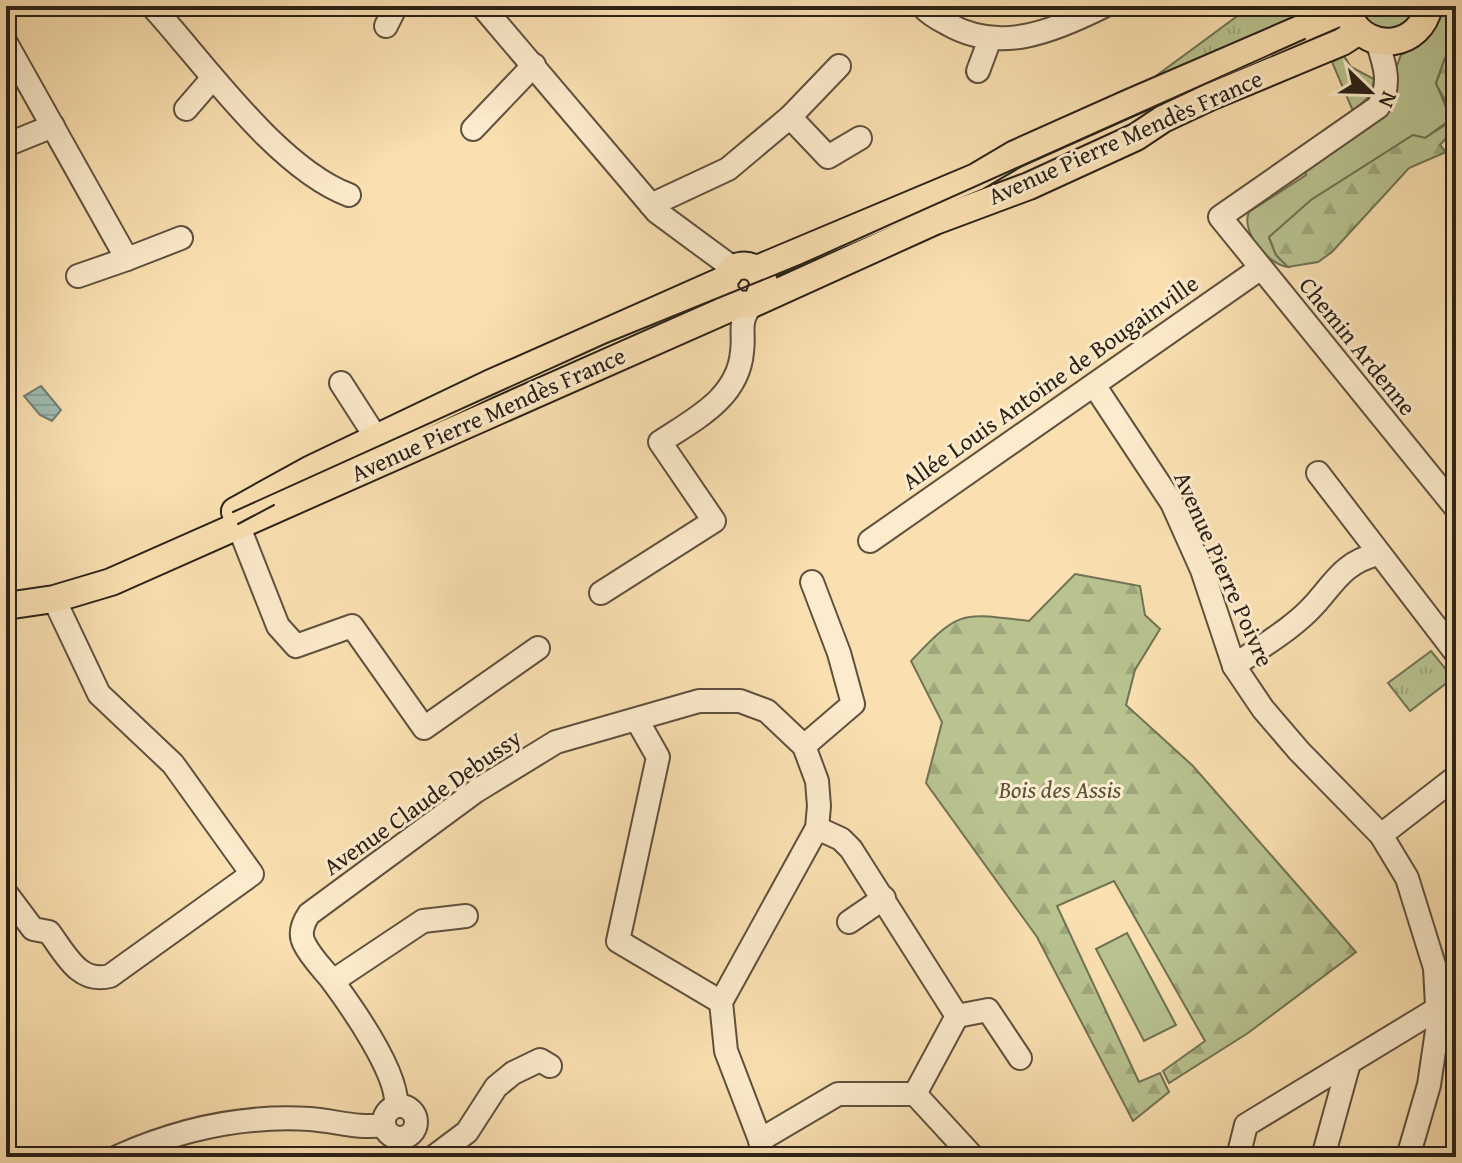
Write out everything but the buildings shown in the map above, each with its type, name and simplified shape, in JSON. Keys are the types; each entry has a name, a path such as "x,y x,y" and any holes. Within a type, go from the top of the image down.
{"main road":[{"path":"1357,22 1403,40 1422,24 1429,6"},
{"name":"Avenue Pierre Mendès France","path":"236,518 297,476 489,384 738,273 976,177 1015,154 1115,109 1357,22"},
{"name":"Avenue Pierre Mendès France","path":"236,518 749,303 949,215 1029,186 1136,137 1163,119 1342,42 1357,22"},
{"path":"738,273 764,282 749,303 725,293 738,273"},
{"path":"6,596 84,578 236,518"},
{"path":"6,606 54,599 111,582 236,518"}],"street":[{"path":"152,6 201,60 212,79 305,171 325,186 349,195"},
{"path":"482,6 651,205 738,273"},
{"path":"922,6 956,29 990,39 1028,38 1104,6"},
{"path":"1357,22 1387,71"},
{"path":"978,71 990,39"},
{"path":"1387,71 1403,40"},
{"path":"6,43 127,259"},
{"path":"473,129 534,65"},
{"path":"651,205 728,169 790,117 839,66"},
{"name":"Chemin Ardenne","path":"1387,71 1385,94 1373,113 1220,217 1456,508"},
{"path":"186,109 212,79"},
{"path":"790,117 828,157 860,138"},
{"path":"6,145 53,126"},
{"path":"78,276 181,238"},
{"name":"Allée Louis Antoine de Bougainville","path":"870,541 1261,268"},
{"path":"601,593 714,521 660,442 722,400 742,354 742,318 749,303"},
{"path":"341,383 377,439"},
{"name":"Avenue Pierre Poivre","path":"1094,385 1172,503 1202,570 1234,666 1263,709 1299,751 1381,835 1407,878 1425,927 1443,1015 1429,1085 1408,1157"},
{"path":"1318,473 1456,653"},
{"path":"236,518 278,626 296,646 352,626 424,728 538,648"},
{"path":"1234,666 1315,604 1331,581 1361,558 1378,554"},
{"path":"804,746 853,704 839,653 812,582"},
{"path":"6,893 33,929 49,932 82,974 101,978 110,976 252,874 173,764 99,694 54,599"},
{"name":"Avenue Claude Debussy","path":"333,981 304,943 301,930 309,914 393,849 488,783 556,742 699,701 740,701 780,719 804,746 817,781 817,828 721,1002"},
{"path":"637,720 658,757 618,941 721,1002 726,1051 762,1148 838,1094 915,1094 973,1157"},
{"path":"1381,835 1456,777"},
{"path":"817,828 841,839 851,849 957,1016"},
{"path":"849,922 884,898"},
{"path":"390,1116 397,1096 388,1073 333,981 423,921 466,916"},
{"path":"957,1016 988,1010 1020,1058"},
{"path":"1238,1157 1246,1125 1349,1063 1443,1015"},
{"path":"915,1094 957,1016"},
{"path":"117,1157 170,1136 237,1123 282,1118 356,1126 390,1116 406,1107 414,1114 416,1124 412,1133 426,1141 435,1156 467,1132 496,1087 513,1073 540,1060 550,1066"},
{"path":"1323,1157 1349,1063"}],"green space":[{"path":"1251,6 1332,6 1158,84 1156,76"},
{"path":"1355,6 1421,6 1417,19 1381,35"},
{"path":"1439,6 1456,6 1456,52 1445,58 1436,83 1451,119 1425,138 1413,135 1311,200 1269,238 1276,255 1288,267 1280,265 1265,254 1252,238 1247,220 1249,212 1306,175 1304,168 1393,76 1401,55 1419,43"},
{"path":"1456,52 1456,108 1451,111 1436,84 1445,58"},
{"path":"1344,56 1351,67 1374,79 1372,94 1353,111 1332,62"},
{"path":"1456,118 1456,127 1440,145 1446,152 1409,168 1332,252 1318,262 1288,267 1276,255 1269,237 1311,200 1413,135 1425,138"},
{"path":"705,300 709,309 501,401 497,392"},
{"name":"Bois des Assis","path":"1075,574 1140,586 1145,615 1160,629 1135,670 1126,705 1193,766 1356,952 1248,1033 1169,1083 1163,1071 1205,1041 1114,881 1057,906 1139,1082 1160,1073 1169,1092 1133,1121 1037,937 926,783 942,722 911,661 941,632 963,618 975,616 1029,621"},
{"path":"1431,651 1453,678 1410,711 1388,683"},
{"path":"1127,933 1176,1025 1144,1041 1096,949"}],"shaded area":[{"path":"41,386 61,410 52,421 40,415 24,396"}],"tram line":[{"path":"233,512 607,343 802,264 1305,39"},
{"path":"238,524 274,505"}]}
